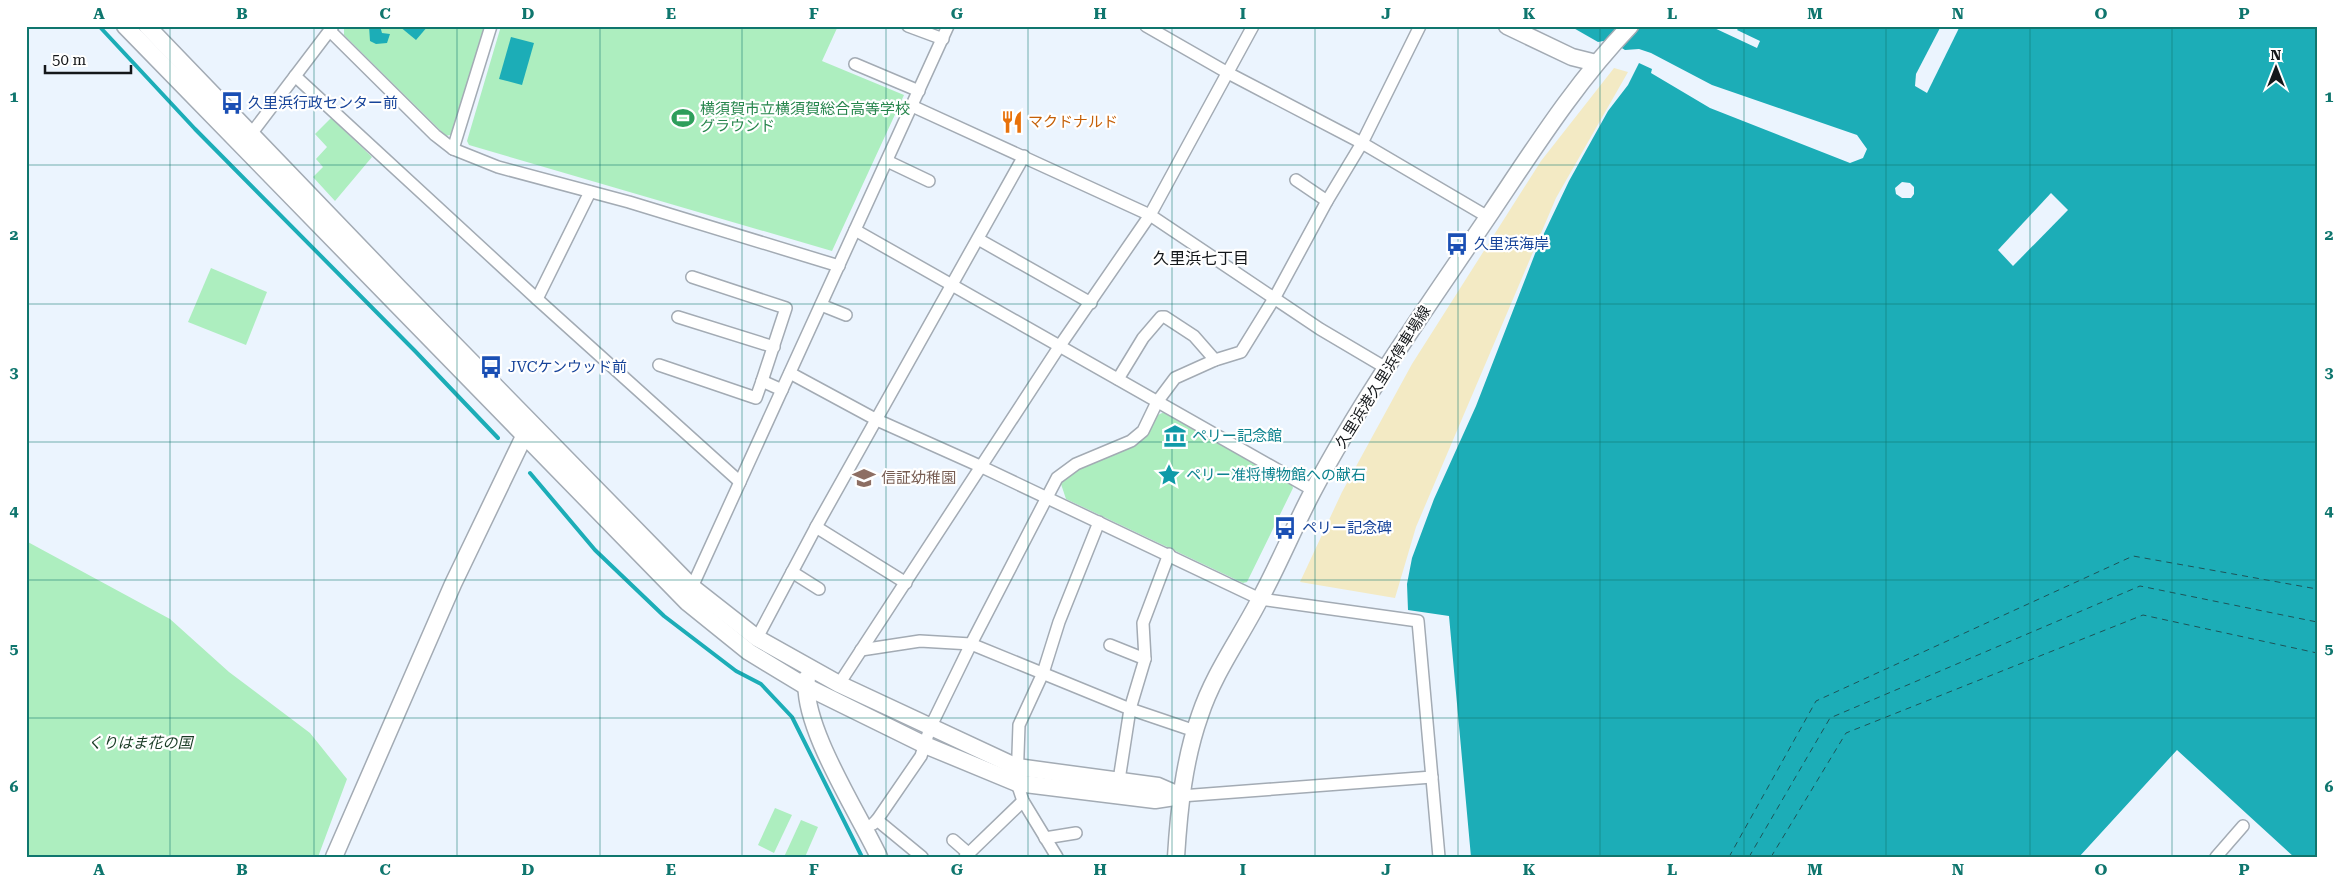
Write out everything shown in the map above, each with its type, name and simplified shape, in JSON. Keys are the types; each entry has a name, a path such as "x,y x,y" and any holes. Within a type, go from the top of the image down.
{"street":[{"path":"125,26 247,139 399,288 688,602 749,652 806,686 925,745 1017,775 1155,800 1181,796 1432,777"},
{"path":"147,26 247,139"},
{"path":"453,149 491,26"},
{"path":"908,26 943,39"},
{"path":"692,587 948,26"},
{"path":"1146,26 1228,73 1362,143 1488,217"},
{"path":"839,684 1059,347 1091,304 1150,215 1254,26"},
{"path":"872,825 902,786 925,745 930,728 1045,497 1062,473 1076,464 1131,441 1143,431 1157,402 1175,378 1214,360 1241,352 1275,297 1327,200 1362,143 1420,26"},
{"path":"1507,26 1572,57 1596,63"},
{"path":"1530,26 1578,49 1596,63"},
{"name":"久里浜港久里浜停車場線","path":"1176,857 1181,796 1195,731 1214,680 1260,599 1313,490 1386,368 1555,118 1596,63 1630,26"},
{"path":"247,139 332,28 436,135 453,149 498,167 590,192 839,266"},
{"path":"855,64 919,91"},
{"path":"295,76 537,299 740,482"},
{"path":"912,106 1150,215 1275,297 1320,329 1386,368"},
{"path":"757,638 816,527 1024,156"},
{"path":"887,161 930,181"},
{"path":"1296,180 1327,200"},
{"path":"537,299 590,192"},
{"path":"855,230 1313,490"},
{"path":"978,239 1091,304"},
{"path":"659,365 756,398 786,308 692,277"},
{"path":"821,305 846,315"},
{"path":"678,317 774,347"},
{"path":"1118,379 1143,338 1161,317 1165,317 1194,336 1214,360"},
{"path":"790,373 877,420 982,466 1260,599 1418,621 1439,857"},
{"path":"762,381 782,390"},
{"path":"528,428 692,587 757,638 808,669 930,728 1017,775 1119,780 1158,786 1181,796"},
{"path":"334,857 453,584 528,428"},
{"path":"1057,857 1023,801 1017,775 1019,725 1043,673 1059,622 1099,522"},
{"path":"816,527 906,583"},
{"path":"1119,780 1130,709 1145,659 1143,623 1169,554"},
{"path":"792,572 819,589"},
{"path":"861,650 920,641 971,644 1130,709 1195,731"},
{"path":"1110,645 1145,659"},
{"path":"808,669 806,686 815,725 833,769 872,825 879,857"},
{"path":"952,840 967,855 1023,801"},
{"path":"872,825 922,857"},
{"path":"2216,857 2243,826"},
{"path":"1045,838 1076,834"}],"green space":[{"path":"344,26 485,26 454,134 446,136 344,35"},
{"name":"横須賀市立横須賀総合高等学校 グラウンド","path":"501,26 838,26 822,61 904,95 832,251 469,145 467,141"},
{"path":"331,118 372,157 335,201 313,177 323,167 316,159 327,147 315,134"},
{"path":"211,268 267,292 246,345 188,322"},
{"path":"1164,412 1292,485 1293,488 1247,582 1243,583 1066,499 1060,481 1077,468 1133,445 1156,416"},
{"name":"くりはま花の国","path":"26,541 170,619 229,672 310,733 347,779 318,857 26,857"},
{"path":"775,808 792,815 774,853 758,845"},
{"path":"801,820 818,827 805,857 784,857"}],"sand":[{"path":"1614,68 1628,72 1556,198 1416,527 1395,598 1300,582 1342,492 1412,364 1541,161"}],"water":[{"path":"369,26 380,26 382,33 390,34 387,43 376,44 370,41"},
{"path":"399,26 428,26 416,40"},
{"path":"1570,26 1710,26 1757,48 1760,41 1737,30 1740,26 2317,26 2317,857 2294,857 2177,750 2079,857 1471,857 1449,616 1408,610 1407,584 1412,558 1434,499 1476,406 1538,246 1569,181 1608,111 1628,85 1639,63 1652,69 1651,73 1710,108 1850,163 1863,158 1867,149 1857,135 1712,85 1651,53 1639,49 1625,50 1609,40 1598,42","holes":["1902,182 1910,183 1914,187 1914,194 1911,198 1902,198 1896,194 1895,188"]},
{"path":"511,37 534,43 522,85 499,79"}],"pier":[{"path":"1941,26 1960,26 1927,93 1915,86 1916,74"},
{"path":"2051,193 2068,210 2013,266 1998,250"}],"waterway":[{"path":"99,26 195,129 415,351 498,438"},
{"path":"530,473 595,550 664,616 736,671 761,684 792,717 862,857"}],"ferry route":[{"path":"1729,857 1816,701 2133,556 2317,589"},
{"path":"1749,857 1830,718 2140,586 2317,622"},
{"path":"1771,857 1846,733 2143,615 2317,653"}],"place":[{"name":"久里浜行政センター前","path":"232,103"},
{"name":"横須賀市立横須賀総合高等学校 グラウンド","path":"683,118"},
{"name":"マクドナルド","path":"1012,122"},
{"name":"久里浜海岸","path":"1457,244"},
{"name":"JVCケンウッド前","path":"491,367"},
{"name":"ペリー記念館","path":"1175,436"},
{"name":"ペリー准将博物館への献石","path":"1169,475"},
{"name":"信証幼稚園","path":"864,478"},
{"name":"ペリー記念碑","path":"1285,528"}],"district":[{"name":"久里浜七丁目","path":"1201,258"}]}
